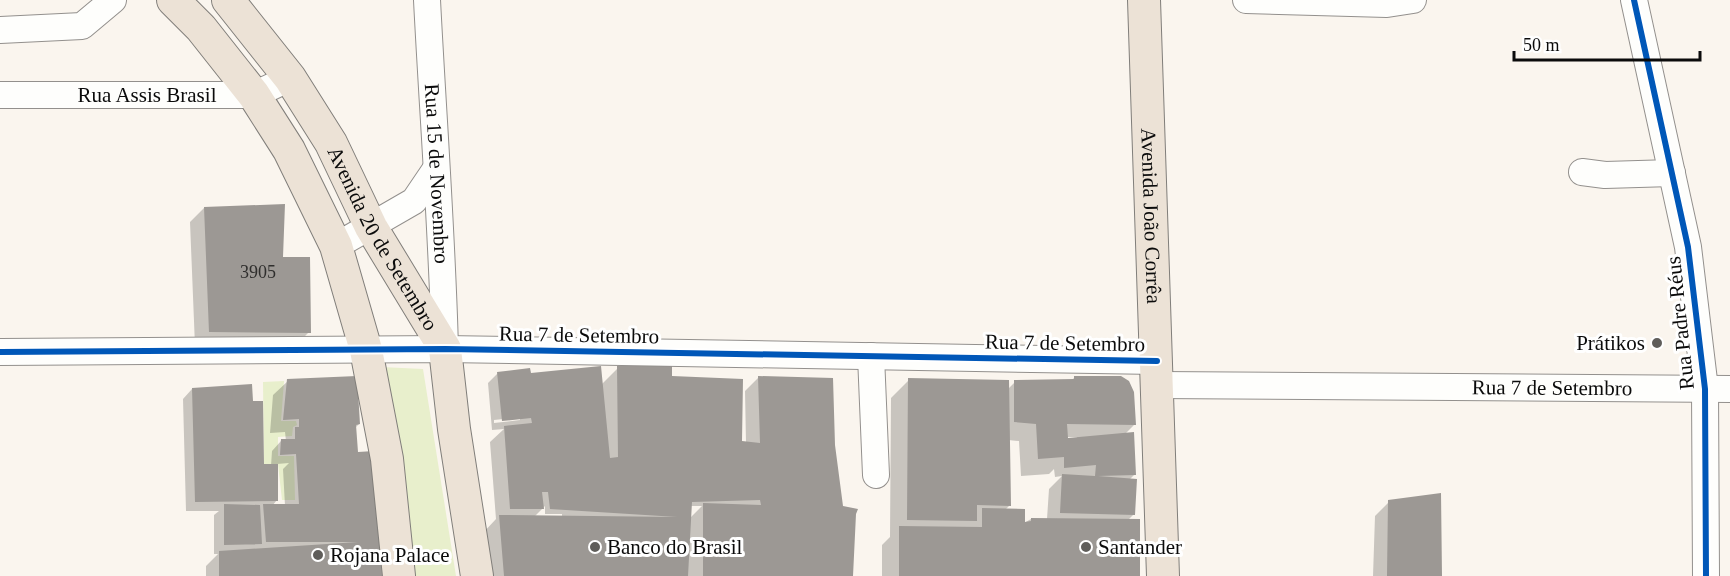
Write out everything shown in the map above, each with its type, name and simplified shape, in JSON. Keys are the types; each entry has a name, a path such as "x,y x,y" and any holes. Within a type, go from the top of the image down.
{"main road":[{"name":"Avenida 20 de Setembro","path":"173,0 201,28 254,95 289,150 336,246 366,350 387,459 399,576"},
{"name":"Avenida 20 de Setembro","path":"228,0 290,78 331,143 371,227 445,349 456,441 477,576"},
{"name":"Avenida João Corrêa","path":"1144,0 1163,576"}],"street":[{"path":"0,30 82,26 113,0"},
{"name":"Rua 15 de Novembro","path":"428,0 435,170 443,269 445,349"},
{"path":"1246,0 1387,2 1413,0"},
{"name":"Rua Padre Réus","path":"1634,0 1718,389 1706,576"},
{"name":"Rua Assis Brasil","path":"0,95 254,95 290,78"},
{"path":"336,246 414,201 435,170"},
{"path":"1582,172 1605,176 1672,173"},
{"name":"Rua 7 de Setembro","path":"0,352 445,349 871,356 1157,373 1718,389"},
{"path":"871,356 876,475"}],"green space":[{"path":"381,367 423,369 456,576 408,576"},
{"path":"284,381 281,421 296,421 297,425 293,427 292,436 278,437 278,456 294,456 295,500 282,500 278,464 264,464 263,382"}],"building":[{"path":"285,204 283,257 310,257 311,333 209,332 204,207"},
{"path":"601,366 610,458 618,457 617,366 672,366 672,376 743,379 742,441 760,443 758,376 833,378 835,445 843,506 858,509 853,576 703,576 703,503 761,505 760,500 692,502 688,576 504,576 499,515 677,517 550,509 548,492 542,492 544,509 510,509 504,426 532,423 531,418 502,421 497,372 530,368 531,373"},
{"path":"357,376 360,424 356,425 358,452 374,451 378,502 377,529 386,529 381,549 382,576 219,576 219,551 358,542 266,542 263,504 299,504 296,454 280,455 281,439 295,439 295,427 299,427 299,419 283,420 287,379"},
{"path":"1074,376 1121,376 1129,381 1134,392 1136,425 1067,424 1068,438 1134,432 1136,475 1098,476 1137,479 1135,515 1060,513 1062,474 1095,476 1096,465 1064,468 1064,457 1038,459 1036,424 1014,422 1014,380 1074,379"},
{"path":"908,378 1009,380 1011,506 977,505 977,521 907,520"},
{"path":"252,384 253,401 263,401 264,464 278,464 278,501 195,502 192,388"},
{"path":"1441,493 1442,576 1387,576 1388,500"},
{"path":"224,504 260,505 262,544 224,545"},
{"path":"982,508 1025,509 1025,522 1031,521 1031,518 1140,519 1140,576 899,576 899,526 982,527"}],"cycle path":[{"path":"1634,0 1688,247 1705,389 1706,576"},
{"path":"0,352 445,349 1157,361"}],"place":[{"name":"Prátikos","path":"1657,343"},
{"name":"Banco do Brasil","path":"595,547"},
{"name":"Santander","path":"1086,547"},
{"name":"Rojana Palace","path":"318,555"}]}
